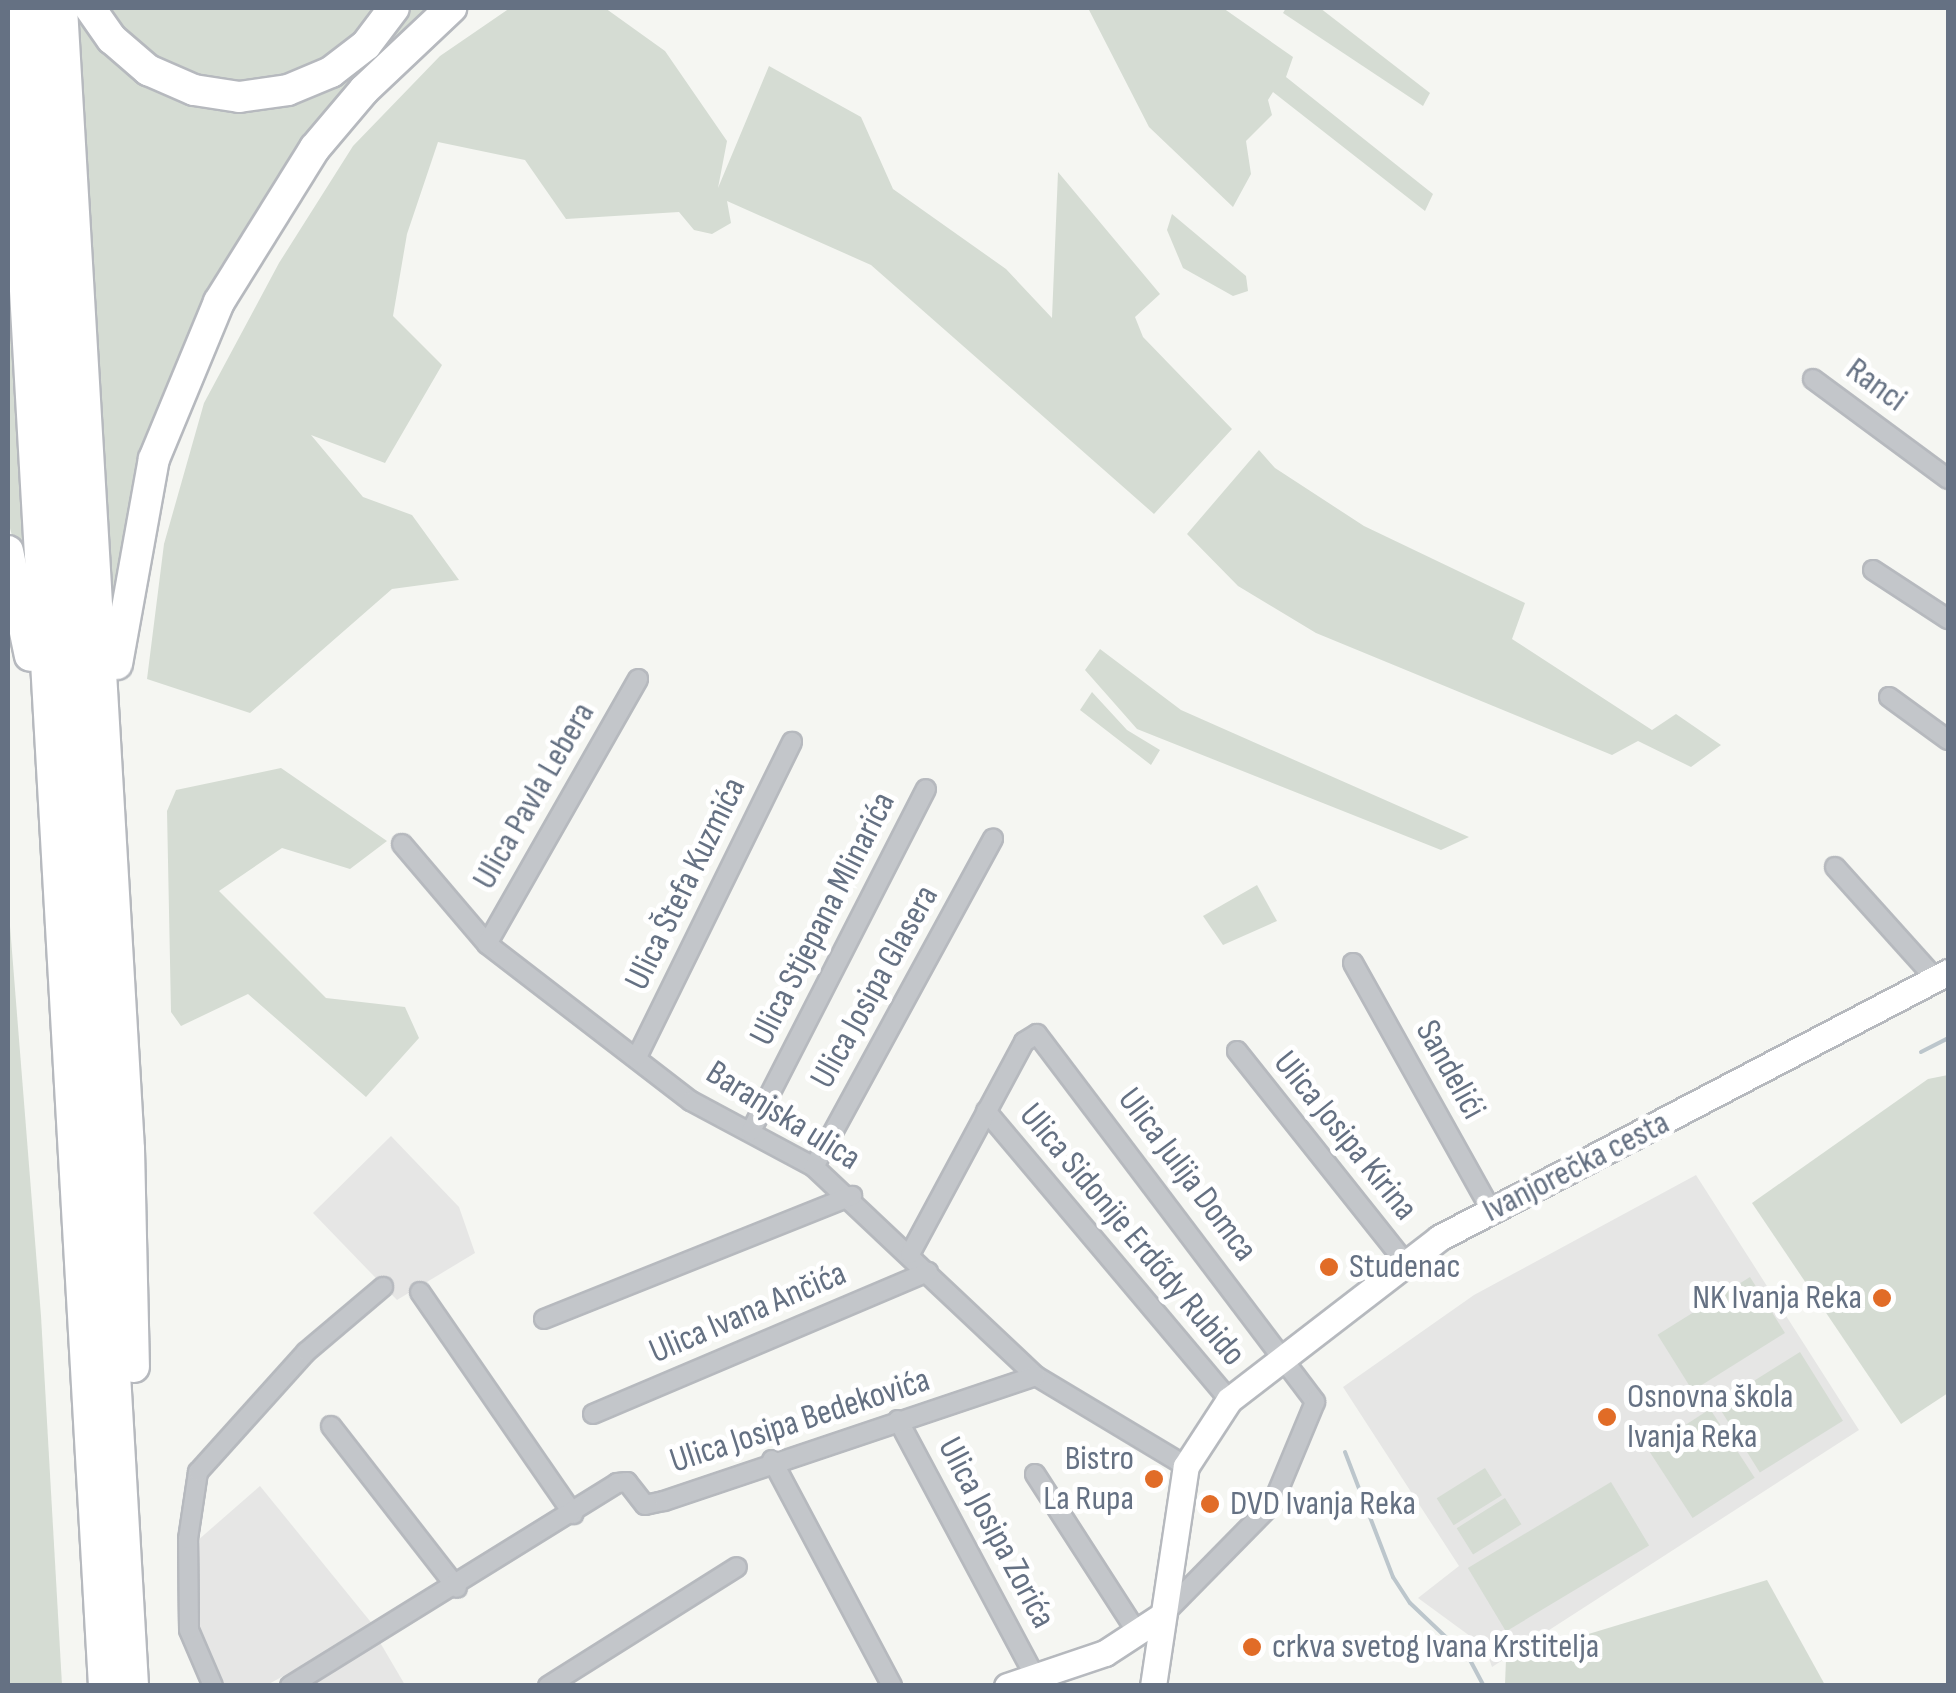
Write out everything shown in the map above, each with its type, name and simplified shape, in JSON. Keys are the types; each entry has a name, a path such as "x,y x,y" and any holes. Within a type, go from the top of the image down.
{"highway":[{"path":"9,8 104,1686"},
{"path":"36,8 133,1686"},
{"path":"62,8 108,766 134,1308 134,1467 123,1499"},
{"path":"90,8 112,40 148,70 194,90 239,97 288,90 331,72 366,45 394,8"},
{"path":"108,766 134,550 154,459 181,384 261,226 315,148 364,90 451,8"},
{"path":"8,551 28,642 42,796 55,819"}],"main road":[{"name":"Ivanjorečka cesta","path":"1154,1686 1186,1466 1229,1400 1404,1261 1490,1208 1823,1043 1942,976"},
{"path":"1007,1686 1076,1666 1138,1634 1163,1615"}],"street":[{"name":"Ranci","path":"1813,379 1948,479"},
{"path":"1873,570 1948,619"},
{"name":"Ulica Pavla Lebera","path":"487,944 638,679"},
{"path":"1889,698 1948,740"},
{"name":"Ulica Štefa Kuzmića","path":"638,1055 792,742"},
{"name":"Ulica Stjepana Mlinarića","path":"751,1131 926,789"},
{"name":"Ulica Josipa Glasera","path":"814,1166 992,839"},
{"name":"Baranjska ulica","path":"402,844 487,944 638,1055 691,1100 814,1166 852,1196 1036,1376 1186,1466"},
{"path":"1835,867 1942,976"},
{"name":"Sandelići","path":"1354,963 1490,1208"},
{"name":"Ulica Julija Domca","path":"986,1111 1024,1042 1037,1034 1315,1402 1273,1503 1163,1615"},
{"name":"Ulica Josipa Kirina","path":"1237,1051 1404,1261"},
{"path":"910,1254 986,1111"},
{"name":"Ulica Sidonije Erdődy Rubido","path":"986,1111 1229,1400"},
{"path":"544,1319 852,1196"},
{"name":"Ulica Ivana Ančića","path":"593,1414 928,1272"},
{"path":"213,1686 189,1630 188,1539 198,1472 306,1352 382,1287"},
{"path":"420,1292 572,1514"},
{"name":"Ulica Josipa Bedekovića","path":"290,1686 457,1588 618,1484 627,1482 645,1506 772,1460 1036,1376"},
{"name":"Ulica Josipa Zorića","path":"898,1420 1036,1677"},
{"path":"331,1426 457,1588"},
{"path":"772,1460 892,1686"},
{"path":"1036,1474 1138,1634"},
{"path":"548,1686 736,1567"}],"shaded area":[{"path":"71,8 94,33 254,106 404,8 438,8 215,289 111,640"},
{"path":"101,8 382,8 343,52 286,81 217,85 153,62"},
{"path":"510,8 605,8 665,51 727,141 718,188 769,66 861,117 893,189 1006,269 1052,318 1058,172 1160,294 1135,317 1143,337 1232,429 1154,514 871,265 727,201 731,223 712,234 694,230 679,212 566,219 525,160 438,142 407,234 393,316 442,365 385,463 311,435 363,497 412,515 459,580 392,589 250,713 147,679 164,544 204,403 279,263 353,146 440,56"},
{"path":"1088,8 1223,8 1293,57 1286,77 1433,194 1425,211 1273,92 1268,100 1272,115 1246,141 1251,174 1233,207 1149,127"},
{"path":"1286,8 1320,8 1430,93 1423,106 1283,13"},
{"path":"1172,214 1246,276 1248,291 1233,296 1183,268 1167,230"},
{"path":"8,265 23,521 27,591 8,521"},
{"path":"1259,450 1275,468 1364,526 1525,603 1512,639 1652,730 1676,714 1721,745 1691,767 1638,741 1612,755 1316,633 1238,586 1187,534"},
{"path":"1100,649 1181,710 1469,837 1441,850 1137,729 1085,670"},
{"path":"1092,692 1127,730 1160,750 1151,765 1080,710"},
{"path":"281,768 387,841 350,869 282,848 219,891 326,998 405,1007 419,1038 366,1097 248,994 181,1026 171,1012 167,811 176,790"},
{"path":"1257,885 1277,921 1223,945 1203,916"},
{"path":"8,901 41,1316 62,1685 8,1685"},
{"name":"NK Ivanja Reka","path":"1948,1075 1948,1393 1901,1424 1752,1203 1928,1079"},
{"path":"391,1136 459,1207 475,1253 397,1300 313,1213"},
{"name":"Osnovna škola Ivanja Reka","path":"1696,1175 1859,1430 1492,1667 1485,1647 1418,1598 1459,1566 1343,1387 1474,1295"},
{"path":"1750,1277 1785,1333 1693,1391 1658,1335"},
{"path":"1800,1352 1843,1421 1760,1473 1717,1404"},
{"path":"1710,1409 1755,1478 1693,1518 1648,1449"},
{"path":"1485,1468 1502,1495 1454,1525 1437,1498"},
{"path":"1611,1482 1649,1545 1506,1631 1468,1568"},
{"path":"260,1486 374,1626 267,1685 223,1685 198,1637 197,1541"},
{"path":"1505,1498 1521,1524 1473,1554 1457,1528"},
{"path":"1767,1580 1825,1685 1505,1685 1506,1659"},
{"path":"378,1639 405,1685 298,1686"}],"waterway":[{"path":"1921,1052 1948,1038"},
{"path":"1345,1452 1393,1577 1410,1603 1470,1660 1484,1686"}],"place":[{"name":"Studenac","path":"1329,1267"},
{"name":"NK Ivanja Reka","path":"1882,1298"},
{"name":"Osnovna škola Ivanja Reka","path":"1607,1417"},
{"name":"Bistro La Rupa","path":"1154,1479"},
{"name":"DVD Ivanja Reka","path":"1210,1504"},
{"name":"crkva svetog Ivana Krstitelja","path":"1252,1647"}]}
